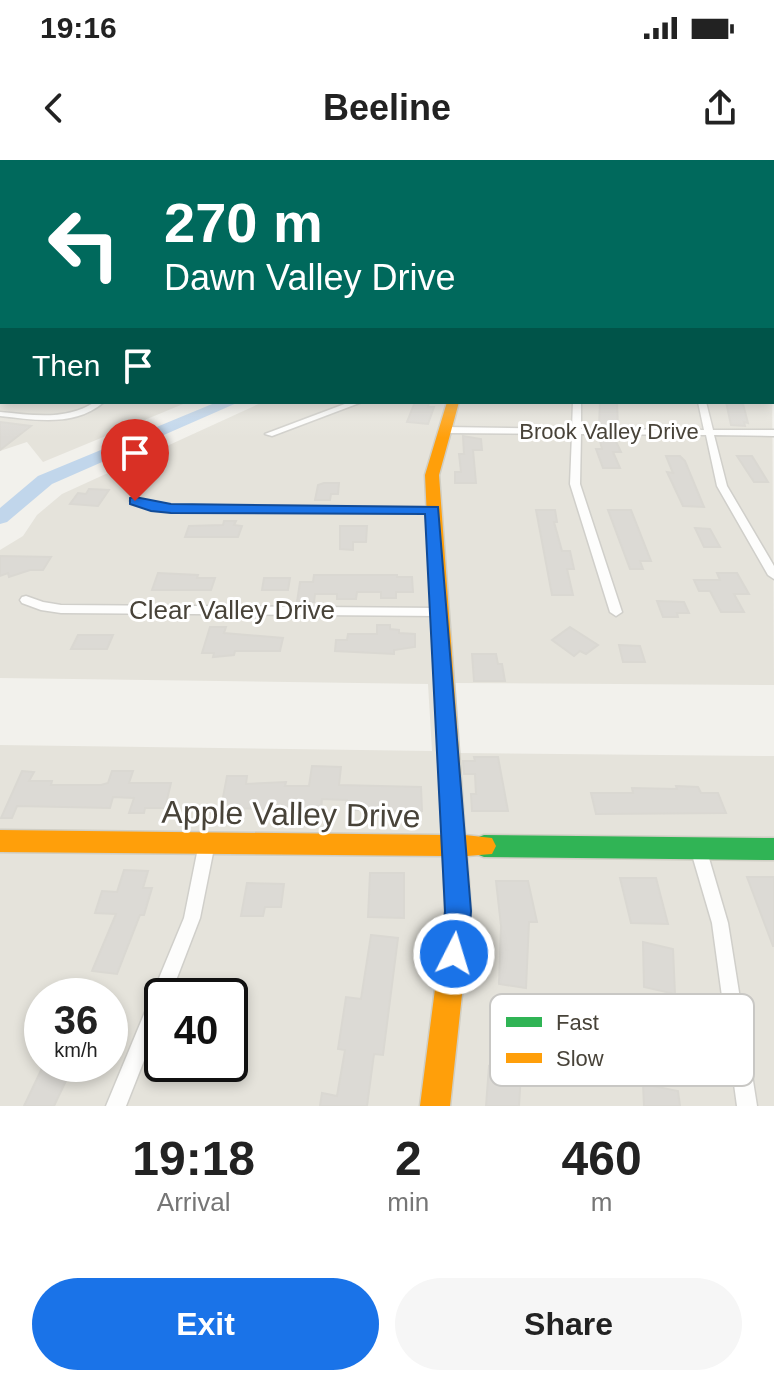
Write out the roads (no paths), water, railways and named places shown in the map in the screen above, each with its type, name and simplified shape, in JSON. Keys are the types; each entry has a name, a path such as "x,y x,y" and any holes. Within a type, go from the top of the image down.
{"street":[{"path":"0,414 46,419 73,416 96,404"},
{"path":"269,434 352,404"},
{"path":"435,1106 458,926 432,475 452,404"},
{"path":"577,404 575,484 616,612"},
{"path":"702,404 722,486 774,575"},
{"name":"Brook Valley Drive","path":"445,430 774,433"},
{"path":"135,501 151,507 171,508 433,510"},
{"name":"Clear Valley Drive","path":"26,600 61,609 440,612"},
{"name":"Apple Valley Drive","path":"0,841 774,849"},
{"path":"116,1106 192,918 207,843"},
{"path":"698,848 722,934 731,994"},
{"path":"744,1086 747,1106"}],"waterway":[{"path":"0,518 45,480 226,404"}]}
